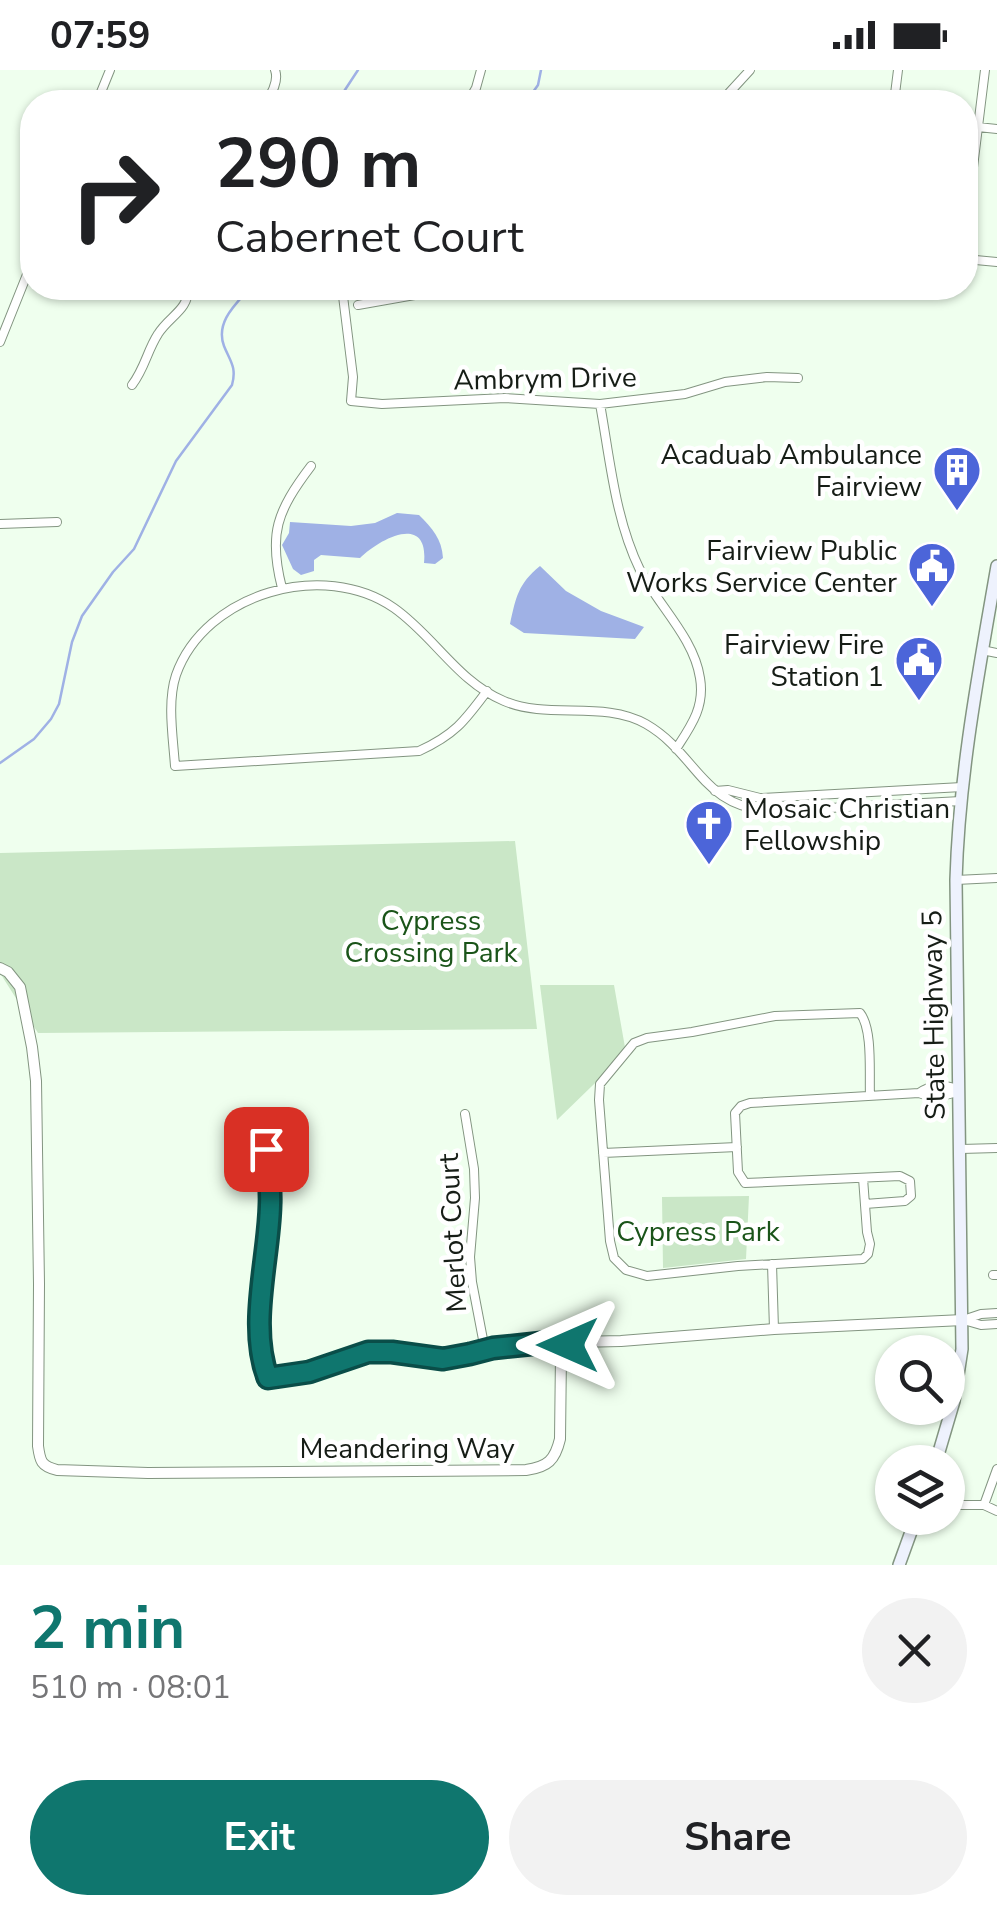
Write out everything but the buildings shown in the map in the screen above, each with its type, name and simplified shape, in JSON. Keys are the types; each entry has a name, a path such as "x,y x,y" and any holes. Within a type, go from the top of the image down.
{"main road":[{"name":"State Highway 5","path":"941,1445 958,1379 964,1320 956,880 961,801 997,566"},
{"path":"899,1565 910,1535"}],"street":[{"path":"732,90 750,70"},
{"path":"984,70 978,127 997,129"},
{"path":"0,342 20,292"},
{"path":"132,386 160,331 186,300"},
{"name":"Ambrym Drive","path":"343,300 352,372 351,401 382,404 506,398 600,404 685,394 725,382 798,378"},
{"path":"358,305 386,300"},
{"path":"600,404 616,490 640,569 697,664 702,698 695,720 676,748"},
{"path":"282,588 274,540 277,522 311,466"},
{"path":"0,524 57,522"},
{"path":"487,691 460,727 418,751 175,766 172,692 177,672 195,639 215,620 247,600 282,588 306,585 340,588 393,607 467,678 503,700 534,710 623,715 642,722 676,748 715,791 740,806 773,811 961,801"},
{"path":"982,650 997,653"},
{"path":"715,791 760,798 962,787"},
{"path":"956,880 997,878"},
{"name":"Meandering Way","path":"0,968 20,987 36,1081 38,1446 44,1466 57,1470 148,1473 540,1468 554,1456 560,1439 560,1358 566,1348"},
{"path":"863,1178 870,1244 863,1259 647,1276 626,1270 614,1258 610,1241 600,1084 634,1043 647,1038 774,1016 860,1013 865,1018 870,1096"},
{"path":"865,1204 905,1201 911,1196 910,1181 900,1176 746,1183 738,1172 735,1113 750,1103 919,1093 950,1095 959,1090"},
{"name":"Merlot Court","path":"464,1114 474,1169 472,1282 485,1350"},
{"path":"263,1117 270,1206 261,1308 262,1353 268,1378 309,1372 368,1352 443,1359 551,1342 566,1348 576,1342 774,1329 964,1320 997,1324"},
{"path":"603,1153 737,1146"},
{"path":"960,1149 997,1148"},
{"path":"772,1264 774,1329"},
{"path":"964,1320 997,1313"},
{"path":"984,1506 997,1469"},
{"path":"965,1505 984,1506 997,1512"}],"green space":[{"name":"Cypress Crossing Park","path":"515,841 537,1029 38,1033 0,973 0,853"},
{"name":"Cypress Crossing Park","path":"540,985 614,985 626,1053 557,1120"},
{"name":"Cypress Park","path":"749,1196 746,1259 663,1268 662,1197"}],"water":[{"path":"397,513 419,515 436,534 443,558 435,564 424,563 419,538 401,534 360,558 321,555 314,560 314,571 301,575 293,569 282,545 290,522 351,526 375,523"},
{"path":"540,566 566,591 601,611 644,627 635,639 524,633 510,624 512,614 522,585"}],"waterway":[{"path":"345,90 358,70"},
{"path":"534,90 541,70"},
{"path":"0,763 34,739 51,719 59,704 72,642 82,616 134,549 176,461 232,385 233,369 222,329 240,300"}],"place":[{"name":"Acaduab Ambulance Fairview","path":"957,512"},
{"name":"Fairview Public Works Service Center","path":"932,608"},
{"name":"Fairview Fire Station 1","path":"919,702"},
{"name":"Mosaic Christian Fellowship","path":"709,866"}],"route":[{"path":"266,1149 270,1206 261,1308 262,1353 268,1378 309,1372 368,1352 443,1359 493,1348 551,1342 566,1348 568,1345"}]}
